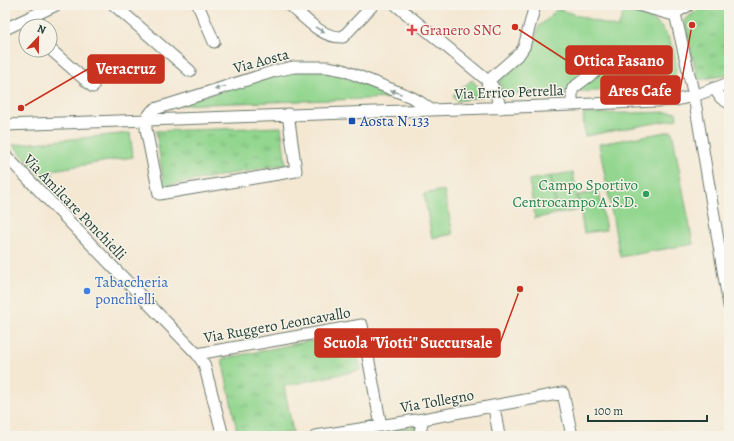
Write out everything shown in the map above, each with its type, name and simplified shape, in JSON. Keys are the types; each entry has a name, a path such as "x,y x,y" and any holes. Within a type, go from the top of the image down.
{"street":[{"path":"35,18 56,5"},
{"path":"114,5 190,71"},
{"path":"198,5 214,42"},
{"path":"290,5 318,30 337,37 343,37 373,5"},
{"path":"396,5 488,81 493,87 497,108"},
{"path":"488,81 524,47 535,5"},
{"path":"638,5 670,14 674,9 689,5"},
{"path":"674,9 694,96 725,254 729,306"},
{"path":"5,29 18,26"},
{"path":"572,106 573,88 620,53"},
{"path":"58,56 93,88"},
{"name":"Via Aosta","path":"146,119 155,109 175,102 285,68 306,66 327,67 351,73 411,97 431,110"},
{"name":"Via Errico Petrella","path":"7,126 146,119 572,106 676,100 694,96 729,83"},
{"path":"714,88 721,98 729,103"},
{"path":"146,119 146,129 159,194 296,171 288,114"},
{"name":"Via Amilcare Ponchielli","path":"5,155 197,354 204,364 223,436"},
{"name":"Via Ruggero Leoncavallo","path":"197,354 362,325 381,426"},
{"name":"Via Tollegno","path":"316,436 494,407 563,393 572,436"},
{"path":"494,407 499,436"},
{"path":"419,436 423,419"},
{"path":"423,419 426,436"}],"green space":[{"path":"705,5 729,5 729,75 698,80 684,20"},
{"path":"557,9 618,28 624,11 651,19 662,28 670,41 676,62 674,77 668,84 658,89 504,94 499,81 526,60 532,50 539,26"},
{"path":"321,71 347,75 375,89 396,96 396,98 174,105 285,72"},
{"path":"472,80 479,88 482,97 457,101 453,95"},
{"path":"676,112 677,119 585,136 583,114"},
{"path":"281,127 286,164 164,186 156,131"},
{"name":"Campo Sportivo Centrocampo A.S.D.","path":"672,131 693,244 620,257 599,144"},
{"path":"130,133 133,157 52,170 56,192 13,145"},
{"path":"573,172 579,210 558,214 551,176"},
{"path":"550,176 557,214 535,218 529,180"},
{"path":"444,190 453,234 432,238 424,194"},
{"path":"599,192 606,230 584,233 578,195"},
{"path":"353,332 361,370 284,386 293,432 271,436 238,436 222,359"},
{"path":"417,426 413,436 359,436"}],"place":[{"name":"Ares Cafe","path":"692,25"},
{"name":"Ottica Fasano","path":"515,27"},
{"name":"Granero SNC","path":"412,30"},
{"name":"Veracruz","path":"21,108"},
{"name":"Aosta N.133","path":"352,121"},
{"name":"Campo Sportivo Centrocampo A.S.D.","path":"646,194"},
{"name":"Scuola \"Viotti\" Succursale","path":"520,289"},
{"name":"Tabaccheria ponchielli","path":"87,291"}]}
